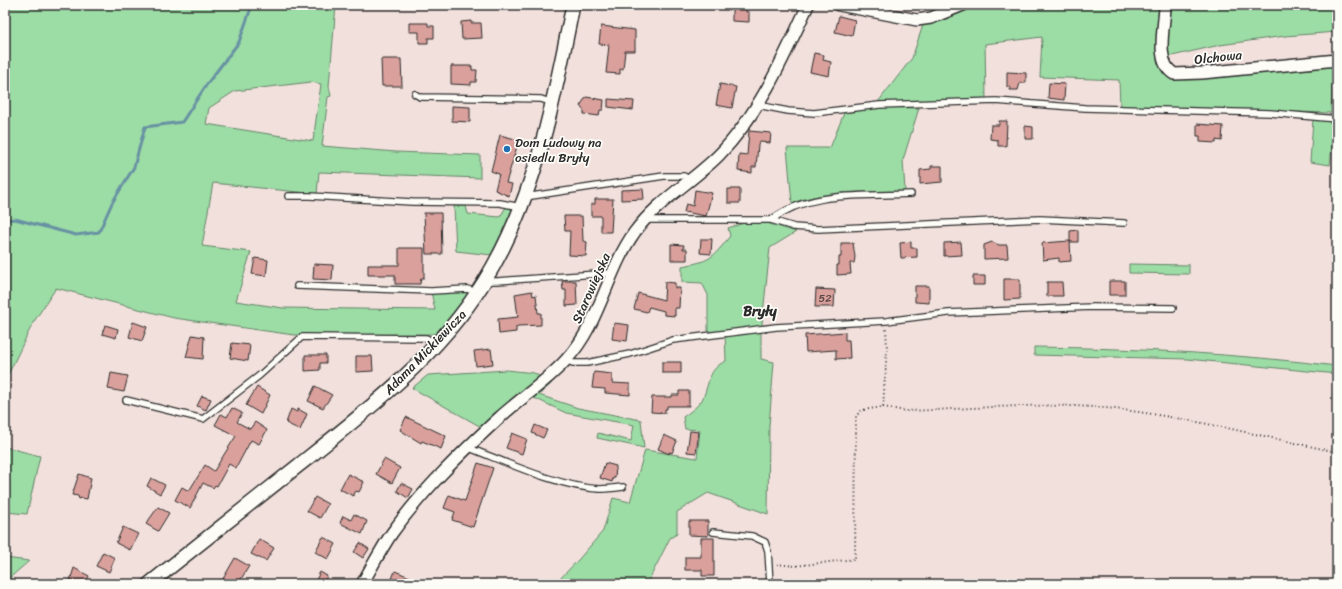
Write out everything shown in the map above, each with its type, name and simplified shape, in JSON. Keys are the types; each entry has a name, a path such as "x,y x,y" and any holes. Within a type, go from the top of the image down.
{"street":[{"name":"Adama Mickiewicza","path":"149,584 367,411 437,343 462,316 485,281 509,234 534,173 553,103 573,5"},
{"name":"Starowiejska","path":"362,584 384,546 403,519 432,484 499,418 566,360 592,322 624,248 646,220 665,200 718,156 733,140 757,105 808,5"},
{"path":"839,5 917,20 931,18 963,5"},
{"name":"Olchowa","path":"1165,5 1162,56 1165,65 1174,74 1202,73 1337,60"}],"lane":[{"path":"456,5 486,5"},
{"path":"415,94 420,97 541,99 553,103"},
{"path":"757,105 788,111 814,113 879,105 996,101 1085,108 1270,113 1337,119"},
{"path":"288,196 412,202 500,203 523,202 664,176 684,176 690,180"},
{"path":"771,220 792,206 812,200 911,194"},
{"path":"646,220 771,220 794,227 818,229 1040,219 1124,223"},
{"path":"485,281 498,282 612,273"},
{"path":"297,286 417,291 467,289 478,292"},
{"path":"566,360 573,363 587,362 630,354 673,340 776,327 886,321 948,313 1092,307 1173,308"},
{"path":"126,400 204,419 260,375 302,337 426,338 437,343"},
{"path":"469,448 571,484 598,489 623,487"},
{"path":"713,532 752,536 761,539 767,545 770,564 770,584"}],"path":[{"path":"883,407 887,348 886,321"},
{"path":"770,564 795,566 854,559 856,416 862,410 883,407 906,411 1052,406 1105,408 1171,417 1337,452"}],"green space":[{"path":"5,5 336,5 329,86 331,96 328,97 322,146 396,152 480,155 480,178 319,172 317,194 213,183 202,246 251,252 236,301 283,308 435,310 431,292 470,292 436,334 294,335 174,318 56,288 33,323 5,381","holes":["311,82 321,84 313,141 206,124 209,108 235,91"]},
{"path":"970,5 1337,5 1337,32 1285,36 1220,45 1159,59 1168,75 1333,63 1331,113 1120,107 1119,80 1040,77 1042,37 985,44 986,99 878,102 912,58 924,22"},
{"path":"880,107 919,108 903,160 905,191 834,194 792,203 787,148 830,148 844,113"},
{"path":"1313,119 1335,121 1330,165 1310,162"},
{"path":"454,206 466,206 468,214 500,217 506,207 510,208 513,212 492,255 456,251"},
{"path":"744,223 767,223 796,232 770,248 761,333 761,359 774,362 769,426 768,514 708,493 677,512 677,534 670,538 647,584 555,584 603,531 613,498 630,502 645,450 697,458 700,430 685,429 683,417 696,407 702,400 715,368 726,361 725,333 708,331 708,295 702,283 682,282 682,266 710,258 719,250 730,236 728,228"},
{"path":"1129,264 1189,265 1189,274 1129,273"},
{"path":"1034,347 1148,350 1261,358 1337,366 1337,374 1187,359 1034,355"},
{"path":"507,370 534,373 542,378 483,428 412,388 428,375"},
{"path":"547,381 552,383 539,395 578,408 641,420 644,448 597,438 598,433 631,441 634,425 566,413 530,396"},
{"path":"5,447 40,456 27,514 5,512"},
{"path":"5,558 29,561 5,582"}],"building":[{"path":"732,5 747,5 746,12 749,12 749,22 732,21"},
{"path":"839,16 855,20 852,36 835,32"},
{"path":"471,21 471,23 481,23 482,38 462,39 461,22"},
{"path":"409,23 428,23 428,26 434,26 434,38 428,38 428,43 419,43 419,32 409,32"},
{"path":"601,26 635,30 635,51 625,51 623,69 620,69 620,74 606,73 609,45 599,44"},
{"path":"814,53 824,55 823,60 831,62 829,76 810,72"},
{"path":"381,59 401,59 402,86 382,86"},
{"path":"451,66 472,66 472,70 477,70 476,82 471,82 471,85 451,84"},
{"path":"1007,72 1026,73 1026,83 1020,83 1018,90 1010,90 1010,87 1007,87"},
{"path":"1049,83 1065,84 1064,100 1048,98"},
{"path":"720,84 736,87 732,108 716,105"},
{"path":"586,97 604,100 603,110 600,110 599,116 584,114 584,111 580,106"},
{"path":"608,99 634,101 633,110 608,107"},
{"path":"452,106 470,107 470,122 452,121"},
{"path":"999,121 1007,121 1006,146 998,146 998,140 990,139 991,125 999,125"},
{"path":"1197,124 1223,126 1222,141 1216,140 1216,143 1200,142 1200,136 1197,136"},
{"path":"1025,126 1033,127 1033,139 1025,139"},
{"path":"749,131 771,133 770,143 760,142 758,145 756,167 752,167 752,173 738,171 739,154 747,155"},
{"name":"Dom Ludowy na osiedlu Bryły","path":"500,135 519,140 506,183 512,184 509,196 495,190 499,174 491,171"},
{"path":"931,166 942,166 942,182 920,184 920,170 931,169"},
{"path":"643,189 644,199 621,200 621,190"},
{"path":"728,189 740,189 740,203 728,203"},
{"path":"695,190 712,193 706,216 684,212 686,204 693,206"},
{"path":"595,199 613,199 611,232 601,232 601,216 591,216 591,204 595,204"},
{"path":"424,213 441,213 442,254 426,254"},
{"path":"564,216 582,216 583,241 587,242 586,256 569,255 570,231 565,231"},
{"path":"1078,230 1078,242 1070,242 1070,231"},
{"path":"701,239 712,239 711,254 700,253"},
{"path":"1070,241 1071,261 1059,262 1059,258 1043,260 1042,243"},
{"path":"911,242 911,248 917,248 917,257 901,258 900,243"},
{"path":"961,242 962,255 944,256 944,243"},
{"path":"992,242 999,245 1007,245 1008,258 984,259 984,245"},
{"path":"841,243 853,243 855,257 854,263 850,263 851,274 837,275 837,265 839,265 839,257 841,257"},
{"path":"671,244 684,245 683,249 687,249 687,260 671,260"},
{"path":"399,248 424,248 424,278 421,278 420,284 395,284 395,275 368,275 368,265 399,265"},
{"path":"255,258 268,260 266,276 252,274"},
{"path":"314,264 333,265 332,280 313,279"},
{"path":"973,276 985,276 985,285 973,285"},
{"path":"1004,279 1020,279 1020,299 1004,300"},
{"path":"562,281 576,281 577,305 566,306 566,290 563,290"},
{"path":"1109,281 1125,281 1125,295 1109,295"},
{"path":"665,282 675,283 675,288 680,288 679,308 675,308 675,316 664,315 664,311 649,307 647,312 634,309 638,293 664,300"},
{"path":"1047,282 1062,282 1063,296 1047,296"},
{"path":"915,286 929,286 929,303 915,302"},
{"path":"816,289 835,290 834,307 815,307"},
{"path":"532,291 533,296 536,295 538,313 541,313 541,325 518,326 516,327 516,332 499,334 498,319 518,317 515,294"},
{"path":"133,322 147,327 142,341 129,337"},
{"path":"614,323 629,325 627,341 612,339"},
{"path":"105,325 118,329 116,338 102,334"},
{"path":"845,332 845,340 849,340 850,358 836,359 836,350 806,352 805,335"},
{"path":"192,335 204,337 203,359 186,357"},
{"path":"232,343 250,345 248,361 230,358"},
{"path":"491,349 493,364 476,366 474,351"},
{"path":"305,355 326,355 326,363 320,363 320,370 305,371"},
{"path":"356,356 372,356 373,371 356,372"},
{"path":"662,362 681,362 681,373 662,373"},
{"path":"594,372 612,374 612,383 630,384 630,395 605,393 605,389 592,388"},
{"path":"111,373 128,376 124,392 108,389"},
{"path":"315,386 332,395 323,408 308,401"},
{"path":"257,387 270,395 261,414 246,405"},
{"path":"679,391 689,391 689,406 667,406 665,413 651,412 652,397 672,397 672,395 679,395"},
{"path":"202,396 211,399 206,410 197,406"},
{"path":"232,408 242,413 237,422 250,429 255,422 267,430 259,444 251,440 236,468 229,464 217,486 215,485 213,488 203,483 190,508 175,500 182,487 189,491 205,465 214,471 236,436 215,425 221,414 227,417"},
{"path":"291,409 297,412 298,409 307,414 300,430 286,423"},
{"path":"406,417 446,436 441,449 422,441 421,443 400,430"},
{"path":"535,425 547,430 543,438 532,433"},
{"path":"690,431 699,432 696,453 687,452"},
{"path":"512,433 527,439 522,454 506,448"},
{"path":"664,435 677,441 672,453 669,452 669,454 658,449"},
{"path":"384,459 400,468 392,483 376,474"},
{"path":"478,463 493,468 473,527 452,520 455,512 444,508 449,495 465,501"},
{"path":"605,463 616,466 615,478 613,478 612,482 600,478"},
{"path":"79,474 91,478 87,499 79,499 78,496 72,495"},
{"path":"348,474 364,482 359,492 356,491 353,496 340,489"},
{"path":"151,478 165,485 160,494 147,486"},
{"path":"401,483 413,489 408,498 397,491"},
{"path":"315,497 328,504 320,518 307,511"},
{"path":"158,507 169,513 158,531 146,524"},
{"path":"354,514 367,521 362,534 340,523 343,516 351,520"},
{"path":"689,521 708,521 708,536 689,535"},
{"path":"123,527 138,534 130,550 116,543"},
{"path":"323,537 336,544 328,559 315,552"},
{"path":"701,538 714,538 714,576 702,576 702,570 685,570 685,557 701,557"},
{"path":"259,539 274,548 266,561 251,554"},
{"path":"360,543 369,549 363,558 354,552"},
{"path":"103,552 115,558 109,572 96,566"},
{"path":"235,558 249,566 238,584 220,584"},
{"path":"74,568 89,576 85,584 69,584"},
{"path":"395,571 412,578 409,584 390,584"},
{"path":"320,572 327,576 323,584 314,584"}],"waterway":[{"path":"5,220 15,219 76,235 99,232 112,203 134,167 145,127 182,122 207,84 239,42 252,5"},
{"path":"290,5 297,5"}],"place":[{"name":"Dom Ludowy na osiedlu Bryły","path":"507,149"}],"district":[{"name":"Bryły","path":"760,311"}]}
